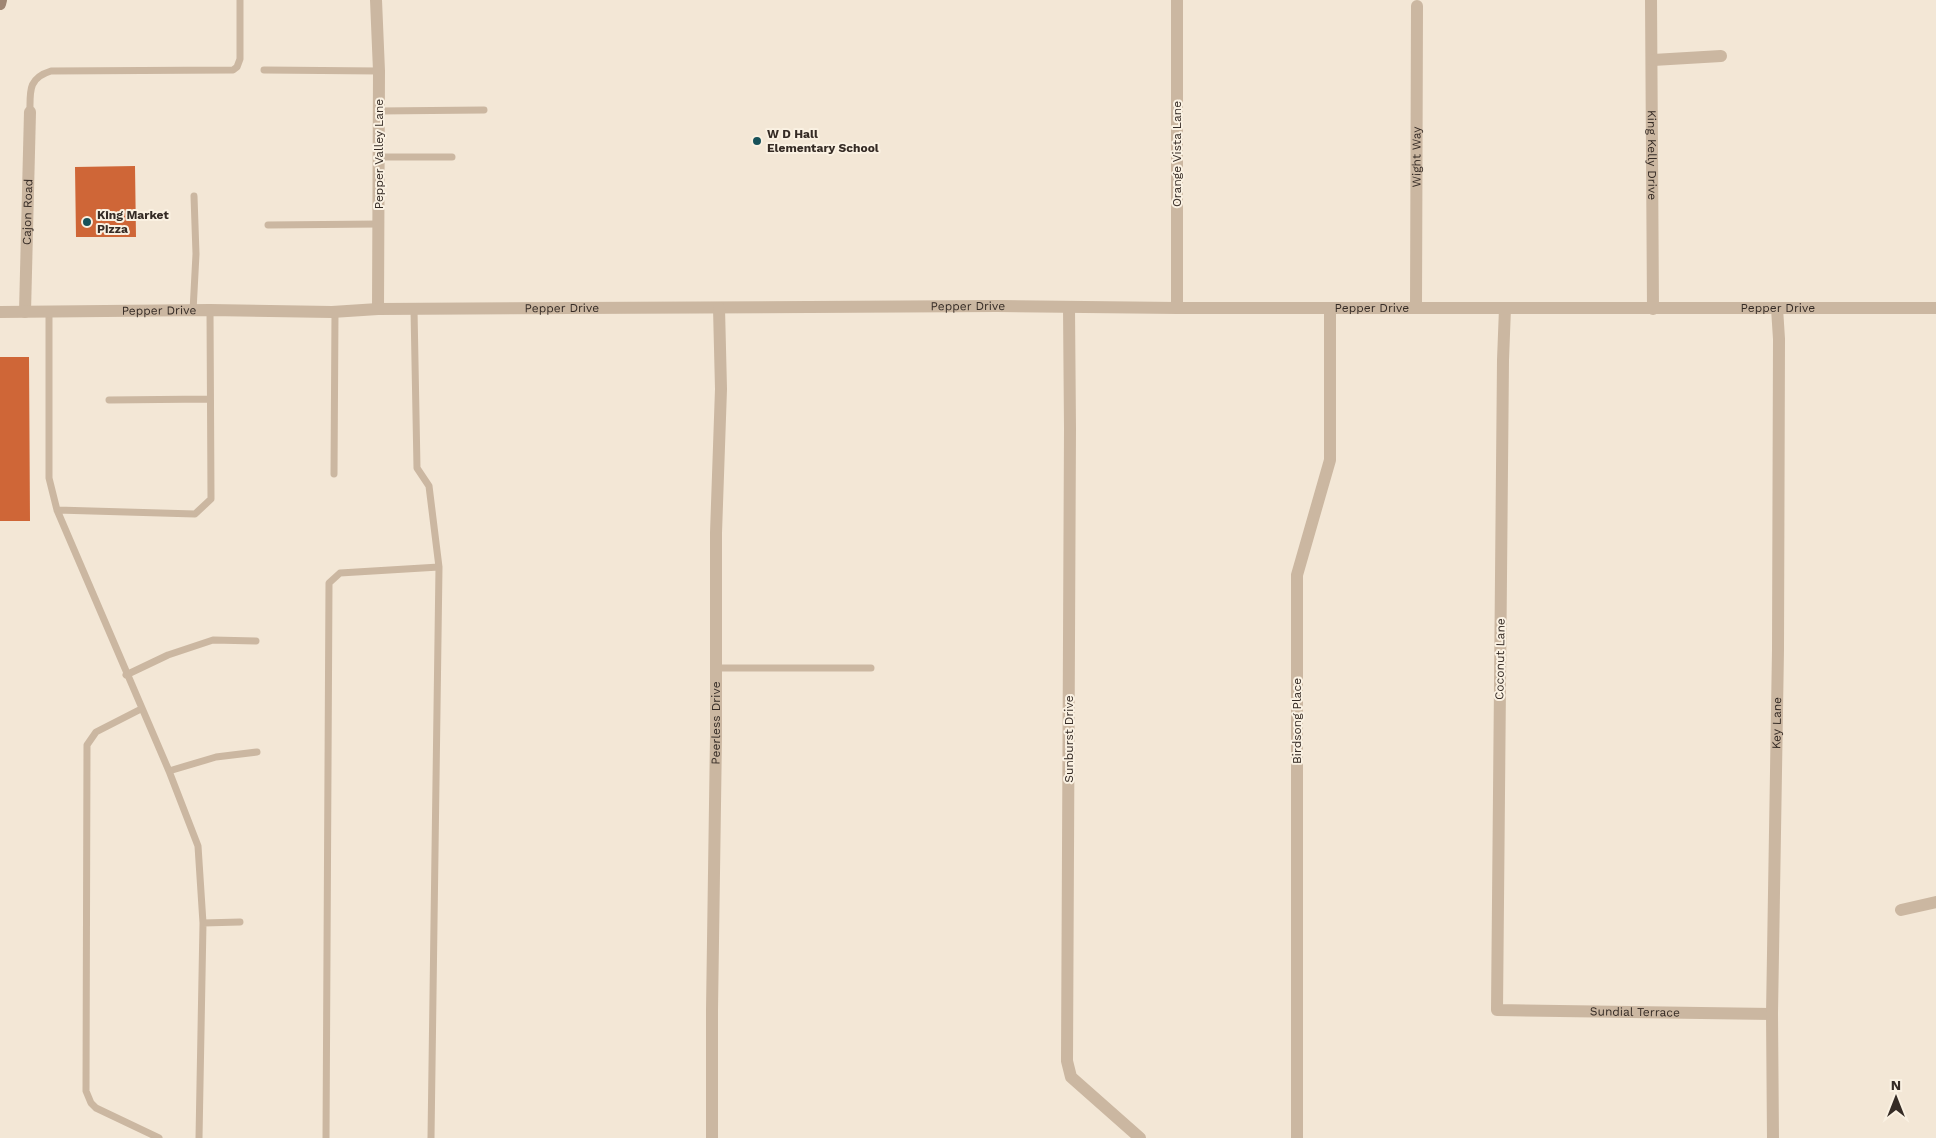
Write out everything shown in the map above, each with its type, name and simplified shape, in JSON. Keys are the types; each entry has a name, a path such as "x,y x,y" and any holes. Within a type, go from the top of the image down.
{"main road":[{"path":"0,4 1,0"}],"street":[{"name":"Pepper Valley Lane","path":"376,0 379,71 378,309"},
{"name":"Orange Vista Lane","path":"1177,0 1177,308"},
{"name":"King Kelly Drive","path":"1651,0 1653,60 1653,309"},
{"name":"Wight Way","path":"1416,308 1417,6"},
{"path":"1653,60 1722,56"},
{"name":"Cajon Road","path":"25,312 30,112"},
{"name":"Pepper Drive","path":"0,312 210,310 335,312 378,309 997,306 1069,308 1936,308"},
{"name":"Peerless Drive","path":"712,1138 716,533 721,389 719,308"},
{"name":"Sunburst Drive","path":"1069,308 1067,1061 1072,1077 1140,1138"},
{"name":"Birdsong Place","path":"1297,1138 1297,575 1330,460 1330,308"},
{"name":"Coconut Lane","path":"1497,1010 1505,308"},
{"name":"Key Lane","path":"1773,1138 1772,1014 1778,650 1778,308"},
{"path":"1901,910 1936,902"},
{"name":"Sundial Terrace","path":"1497,1010 1772,1014"}],"lane":[{"path":"30,112 33,82 40,75 51,71 233,70 238,65 240,59 240,0"},
{"path":"264,70 379,71"},
{"path":"379,111 484,110"},
{"path":"379,157 452,157"},
{"path":"193,311 196,254 194,196"},
{"path":"268,225 379,224"},
{"path":"57,510 195,514 211,498 210,310"},
{"path":"414,310 417,468 429,486 439,567 431,1138"},
{"path":"49,312 49,478 57,510 168,771 200,855 203,923 199,1138"},
{"path":"334,474 335,312"},
{"path":"109,400 210,399"},
{"path":"326,1138 329,583 340,573 439,567"},
{"path":"126,675 168,655 212,640 256,641"},
{"path":"716,668 871,668"},
{"path":"141,709 96,732 87,745 86,1091 91,1103 96,1108 159,1138"},
{"path":"168,771 216,757 257,752"},
{"path":"203,923 240,922"}],"building":[{"path":"135,166 136,237 76,237 75,167"},
{"path":"0,357 29,357 30,521 0,521"}],"place":[{"name":"W D Hall Elementary School","path":"757,141"},
{"name":"King Market Pizza","path":"87,222"}]}
